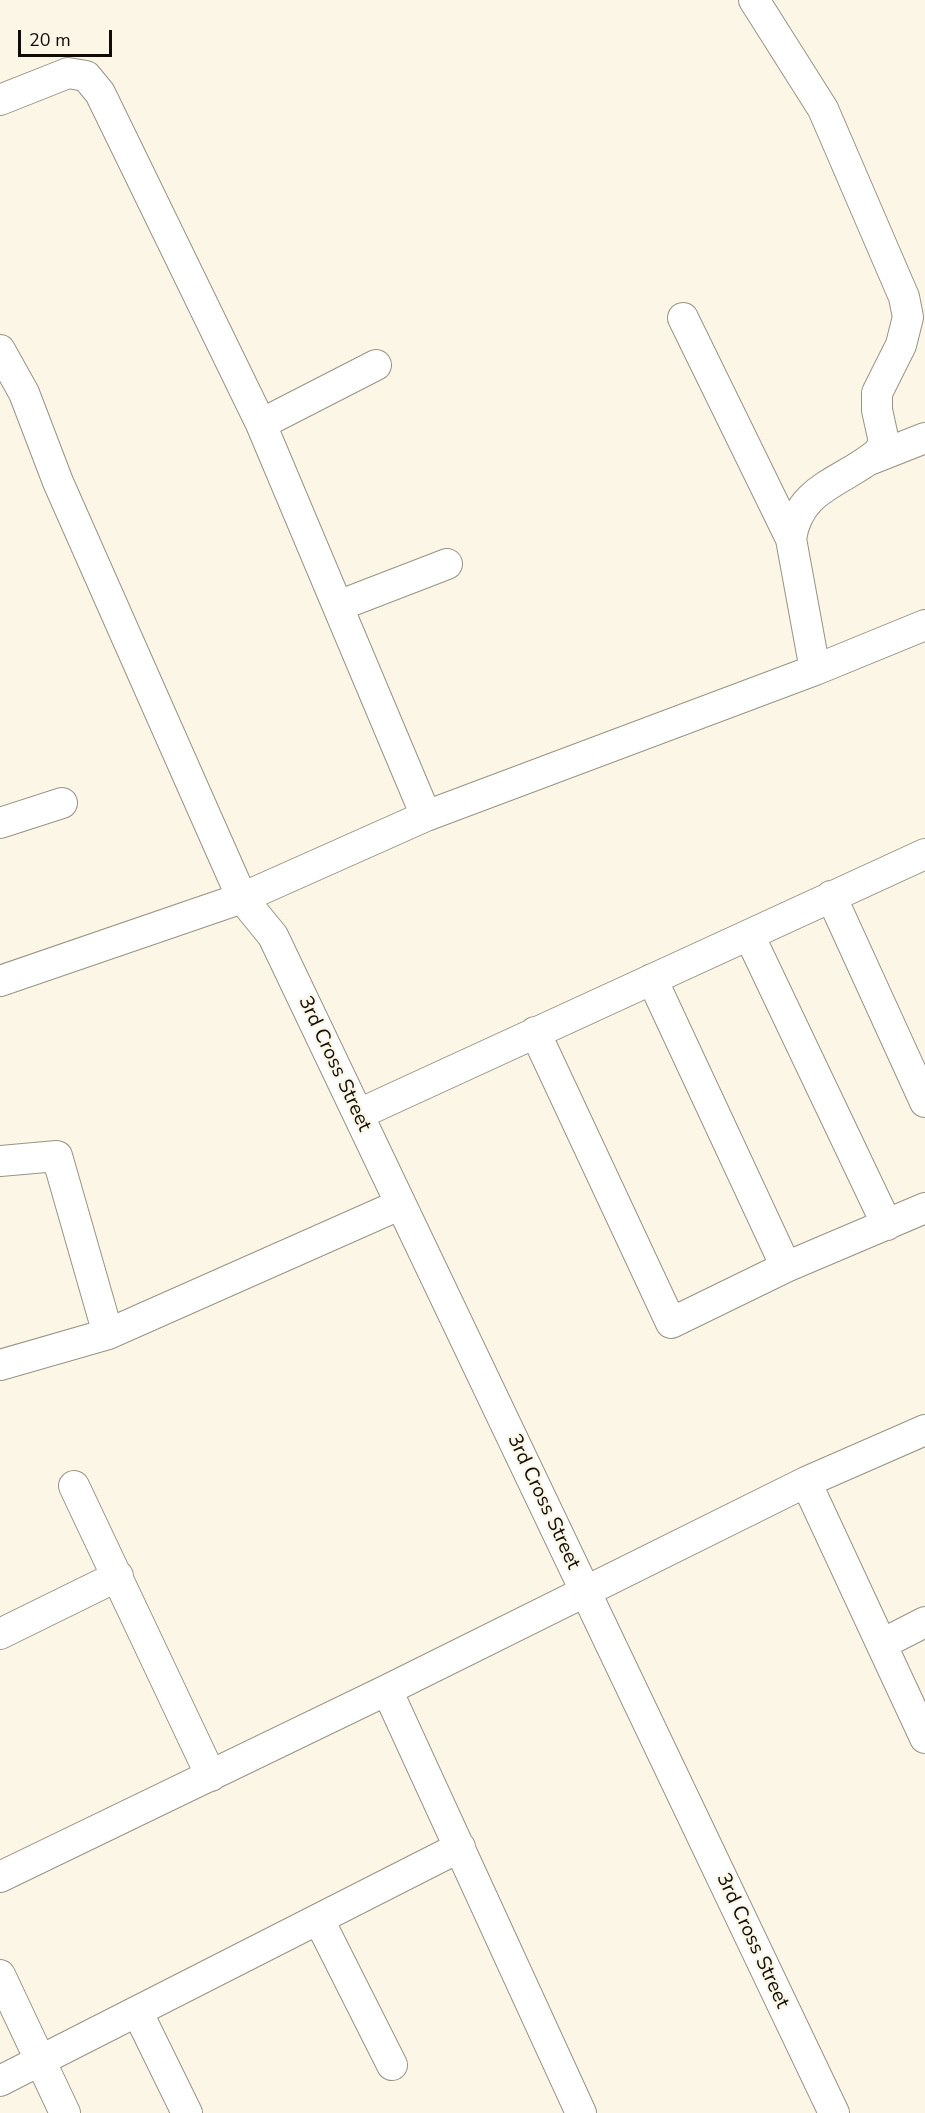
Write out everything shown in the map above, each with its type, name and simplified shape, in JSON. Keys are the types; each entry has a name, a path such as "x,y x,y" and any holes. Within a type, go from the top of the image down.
{"street":[{"path":"754,0 823,109 904,297 908,316 901,345 877,393 877,410 884,442 869,460"},
{"path":"0,100 68,73 86,76 100,93 261,424 426,816"},
{"path":"683,318 791,540 815,670"},
{"name":"3rd Cross Street","path":"0,350 24,393 80,533 242,898 273,936 359,1114 399,1205 834,2113"},
{"path":"261,424 376,365"},
{"path":"791,540 794,520 811,497 869,460 925,438"},
{"path":"338,606 447,564"},
{"path":"0,981 242,898 426,816 815,670 925,625"},
{"path":"0,823 62,803"},
{"path":"359,1114 925,854"},
{"path":"831,896 925,1102"},
{"path":"749,935 886,1225"},
{"path":"652,979 786,1267"},
{"path":"535,1032 671,1323 786,1267 925,1208"},
{"path":"0,1161 57,1156 108,1335"},
{"path":"0,1365 108,1335 399,1205"},
{"path":"0,1877 387,1690 585,1590 705,1535 806,1482 925,1430"},
{"path":"806,1482 925,1738"},
{"path":"74,1486 211,1776"},
{"path":"0,1634 118,1576"},
{"path":"882,1644 925,1622"},
{"path":"387,1690 581,2113"},
{"path":"0,2081 138,2013 460,1847"},
{"path":"319,1920 392,2065"},
{"path":"0,1975 66,2113"},
{"path":"138,2013 187,2113"}]}
